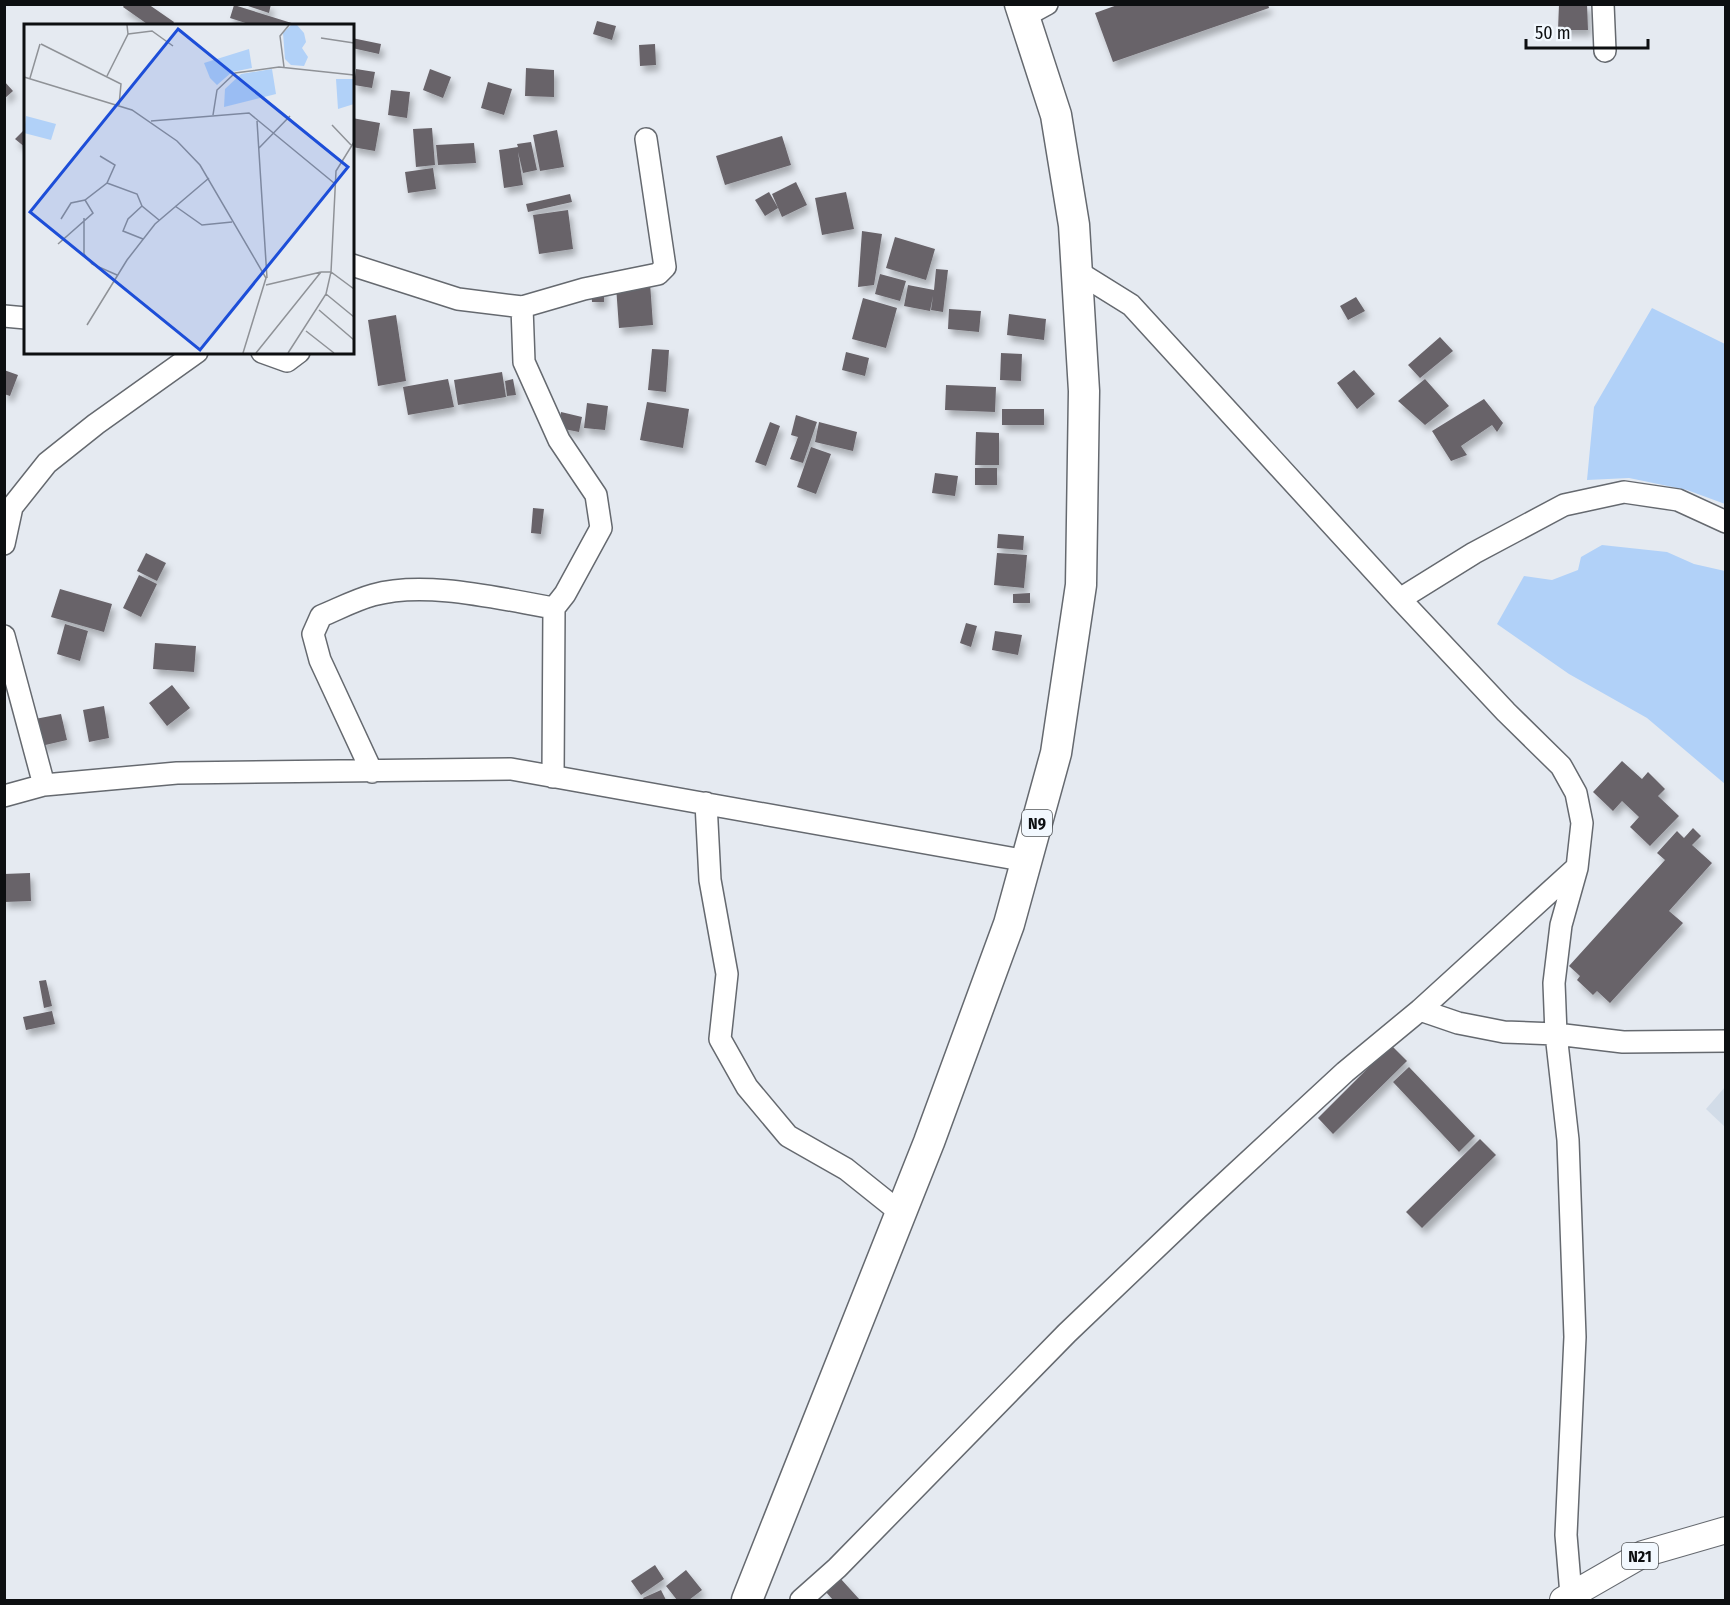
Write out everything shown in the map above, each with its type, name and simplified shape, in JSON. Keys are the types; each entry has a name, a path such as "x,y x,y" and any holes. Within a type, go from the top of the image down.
{"highway":[{"name":"N9","path":"747,1600 901,1214 1009,924 1056,753 1082,585 1084,402 1074,225 1056,115 1031,8"}],"main road":[{"name":"N21","path":"1567,1598 1643,1554 1725,1530"}],"street":[{"path":"1603,4 1605,51"},
{"path":"354,266 458,299 522,307 584,289 658,274 665,267 646,139"},
{"path":"1078,272 1131,305 1400,599 1506,712 1561,766 1576,793 1582,823 1577,868 1561,925 1554,983 1556,1034 1568,1140 1575,1337 1566,1536 1567,1598"},
{"path":"522,307 524,362 559,440 596,495 601,528 565,594 554,608 553,777"},
{"path":"4,316 24,318"},
{"path":"4,544 12,507 47,463 96,424 194,354"},
{"path":"267,354 287,362 297,354"},
{"path":"1400,599 1474,553 1564,505 1624,492 1678,500 1725,522"},
{"path":"372,772 320,660 313,634 321,616 374,595 412,590 471,595 554,608"},
{"path":"4,636 44,785"},
{"path":"4,796 44,785 177,773 511,769 1027,861"},
{"path":"706,803 710,880 727,974 720,1039 747,1087 789,1136 846,1169 901,1214"},
{"path":"801,1600 837,1568 1100,1302 1345,1072 1420,1010 1577,868"},
{"path":"1420,1010 1458,1023 1504,1032 1556,1034 1623,1042 1725,1041"}],"shaded area":[{"path":"1652,308 1725,344 1725,504 1687,490 1629,478 1587,480 1594,407"},
{"path":"1602,545 1667,552 1694,564 1725,571 1725,784 1647,718 1569,674 1497,624 1524,576 1552,580 1578,570 1581,557"},
{"path":"1725,1087 1725,1127 1706,1109"}],"building":[{"path":"125,4 148,4 174,22 173,24 147,24 123,7"},
{"path":"242,4 271,4 269,13"},
{"path":"1120,4 1268,4 1269,8 1113,62 1095,13"},
{"path":"1559,4 1587,4 1588,30 1558,30"},
{"path":"234,5 295,24 249,24 230,18"},
{"path":"597,21 616,26 612,40 593,34"},
{"path":"354,38 381,44 379,54 354,48"},
{"path":"655,44 656,65 640,66 639,45"},
{"path":"526,68 554,70 554,97 525,96"},
{"path":"356,69 375,72 372,88 354,85"},
{"path":"430,69 451,77 443,98 423,90"},
{"path":"4,81 13,91 4,99"},
{"path":"488,82 512,89 504,115 481,108"},
{"path":"391,90 410,92 407,118 388,115"},
{"path":"354,118 380,123 375,151 354,147"},
{"path":"432,128 435,165 416,167 413,129"},
{"path":"24,130 24,146 15,139"},
{"path":"557,130 564,167 540,171 533,135"},
{"path":"782,136 791,165 725,185 716,156"},
{"path":"531,142 537,170 523,173 518,152 523,185 504,188 499,150"},
{"path":"474,143 476,163 438,165 436,145"},
{"path":"433,168 436,189 408,193 405,172"},
{"path":"796,182 807,205 782,217 772,194"},
{"path":"769,192 778,208 765,216 755,200"},
{"path":"846,192 854,229 822,235 815,198"},
{"path":"570,194 572,202 528,212 526,204"},
{"path":"568,210 573,249 539,254 533,215"},
{"path":"862,231 882,234 874,285 858,287"},
{"path":"895,237 935,249 926,280 886,268"},
{"path":"936,269 948,270 943,312 931,310 933,296 930,311 904,306 908,285 934,290"},
{"path":"880,274 906,281 900,301 875,294"},
{"path":"650,283 653,325 619,328 616,286"},
{"path":"591,287 604,287 604,302 592,302"},
{"path":"1356,297 1365,311 1348,320 1340,306"},
{"path":"863,298 897,308 886,348 852,339"},
{"path":"949,309 981,311 979,332 948,329"},
{"path":"1009,314 1046,319 1044,340 1007,335"},
{"path":"396,315 406,381 378,386 368,320"},
{"path":"1440,337 1453,351 1420,378 1408,365"},
{"path":"652,349 669,350 666,392 648,390"},
{"path":"846,352 869,358 865,376 842,370"},
{"path":"1001,353 1022,354 1021,381 1000,380"},
{"path":"4,370 18,375 10,396 4,394"},
{"path":"1354,370 1375,394 1357,409 1337,383"},
{"path":"502,372 506,397 458,405 454,380"},
{"path":"448,379 454,407 408,415 403,387"},
{"path":"513,379 516,395 507,396 505,381"},
{"path":"1425,379 1449,406 1425,425 1398,401"},
{"path":"946,385 996,387 995,412 945,410"},
{"path":"1484,399 1503,423 1497,432 1492,425 1461,446 1467,455 1451,461 1432,431"},
{"path":"647,402 689,409 683,448 640,440"},
{"path":"587,403 608,406 605,430 584,428"},
{"path":"1002,409 1044,409 1044,425 1002,425"},
{"path":"561,412 582,417 579,432 559,428"},
{"path":"796,415 817,422 803,463 790,459 798,437 791,435"},
{"path":"770,422 780,426 766,466 755,462"},
{"path":"819,422 857,432 853,451 815,442"},
{"path":"976,432 999,433 999,465 975,465"},
{"path":"811,447 831,454 816,494 797,487"},
{"path":"975,468 997,468 997,485 975,485"},
{"path":"935,473 958,476 955,496 932,493"},
{"path":"533,508 544,509 541,534 531,533"},
{"path":"998,534 1024,536 1023,550 997,548"},
{"path":"146,553 166,563 157,581 137,571"},
{"path":"997,553 1027,555 1024,588 994,585"},
{"path":"139,575 157,584 141,617 123,608"},
{"path":"60,589 112,604 104,632 51,617"},
{"path":"1030,593 1030,603 1013,603 1013,594"},
{"path":"966,623 977,626 971,647 960,643"},
{"path":"65,624 88,631 80,661 57,654"},
{"path":"995,631 1022,635 1018,655 992,650"},
{"path":"155,643 196,646 194,672 153,669"},
{"path":"172,685 190,708 167,726 149,703"},
{"path":"104,706 109,738 89,742 83,710"},
{"path":"61,714 67,740 41,746 35,719"},
{"path":"1622,761 1642,779 1648,772 1665,789 1658,796 1679,816 1650,846 1630,827 1639,817 1622,801 1613,811 1593,792"},
{"path":"1693,828 1701,836 1692,845 1712,863 1669,911 1683,923 1610,1003 1597,991 1593,995 1577,980 1580,976 1569,966 1665,860 1657,853 1677,831 1684,838"},
{"path":"30,873 31,901 4,902 4,874"},
{"path":"46,980 52,1006 44,1008 39,981"},
{"path":"52,1011 55,1024 26,1030 23,1017"},
{"path":"1391,1045 1407,1061 1333,1134 1318,1118"},
{"path":"1409,1067 1475,1136 1459,1152 1393,1082"},
{"path":"1480,1139 1496,1155 1422,1228 1406,1212"},
{"path":"655,1565 664,1579 641,1595 631,1581"},
{"path":"686,1570 702,1590 689,1600 677,1600 666,1586"},
{"path":"840,1578 860,1600 833,1600 825,1591"},
{"path":"661,1590 666,1600 644,1600 643,1598"}]}
